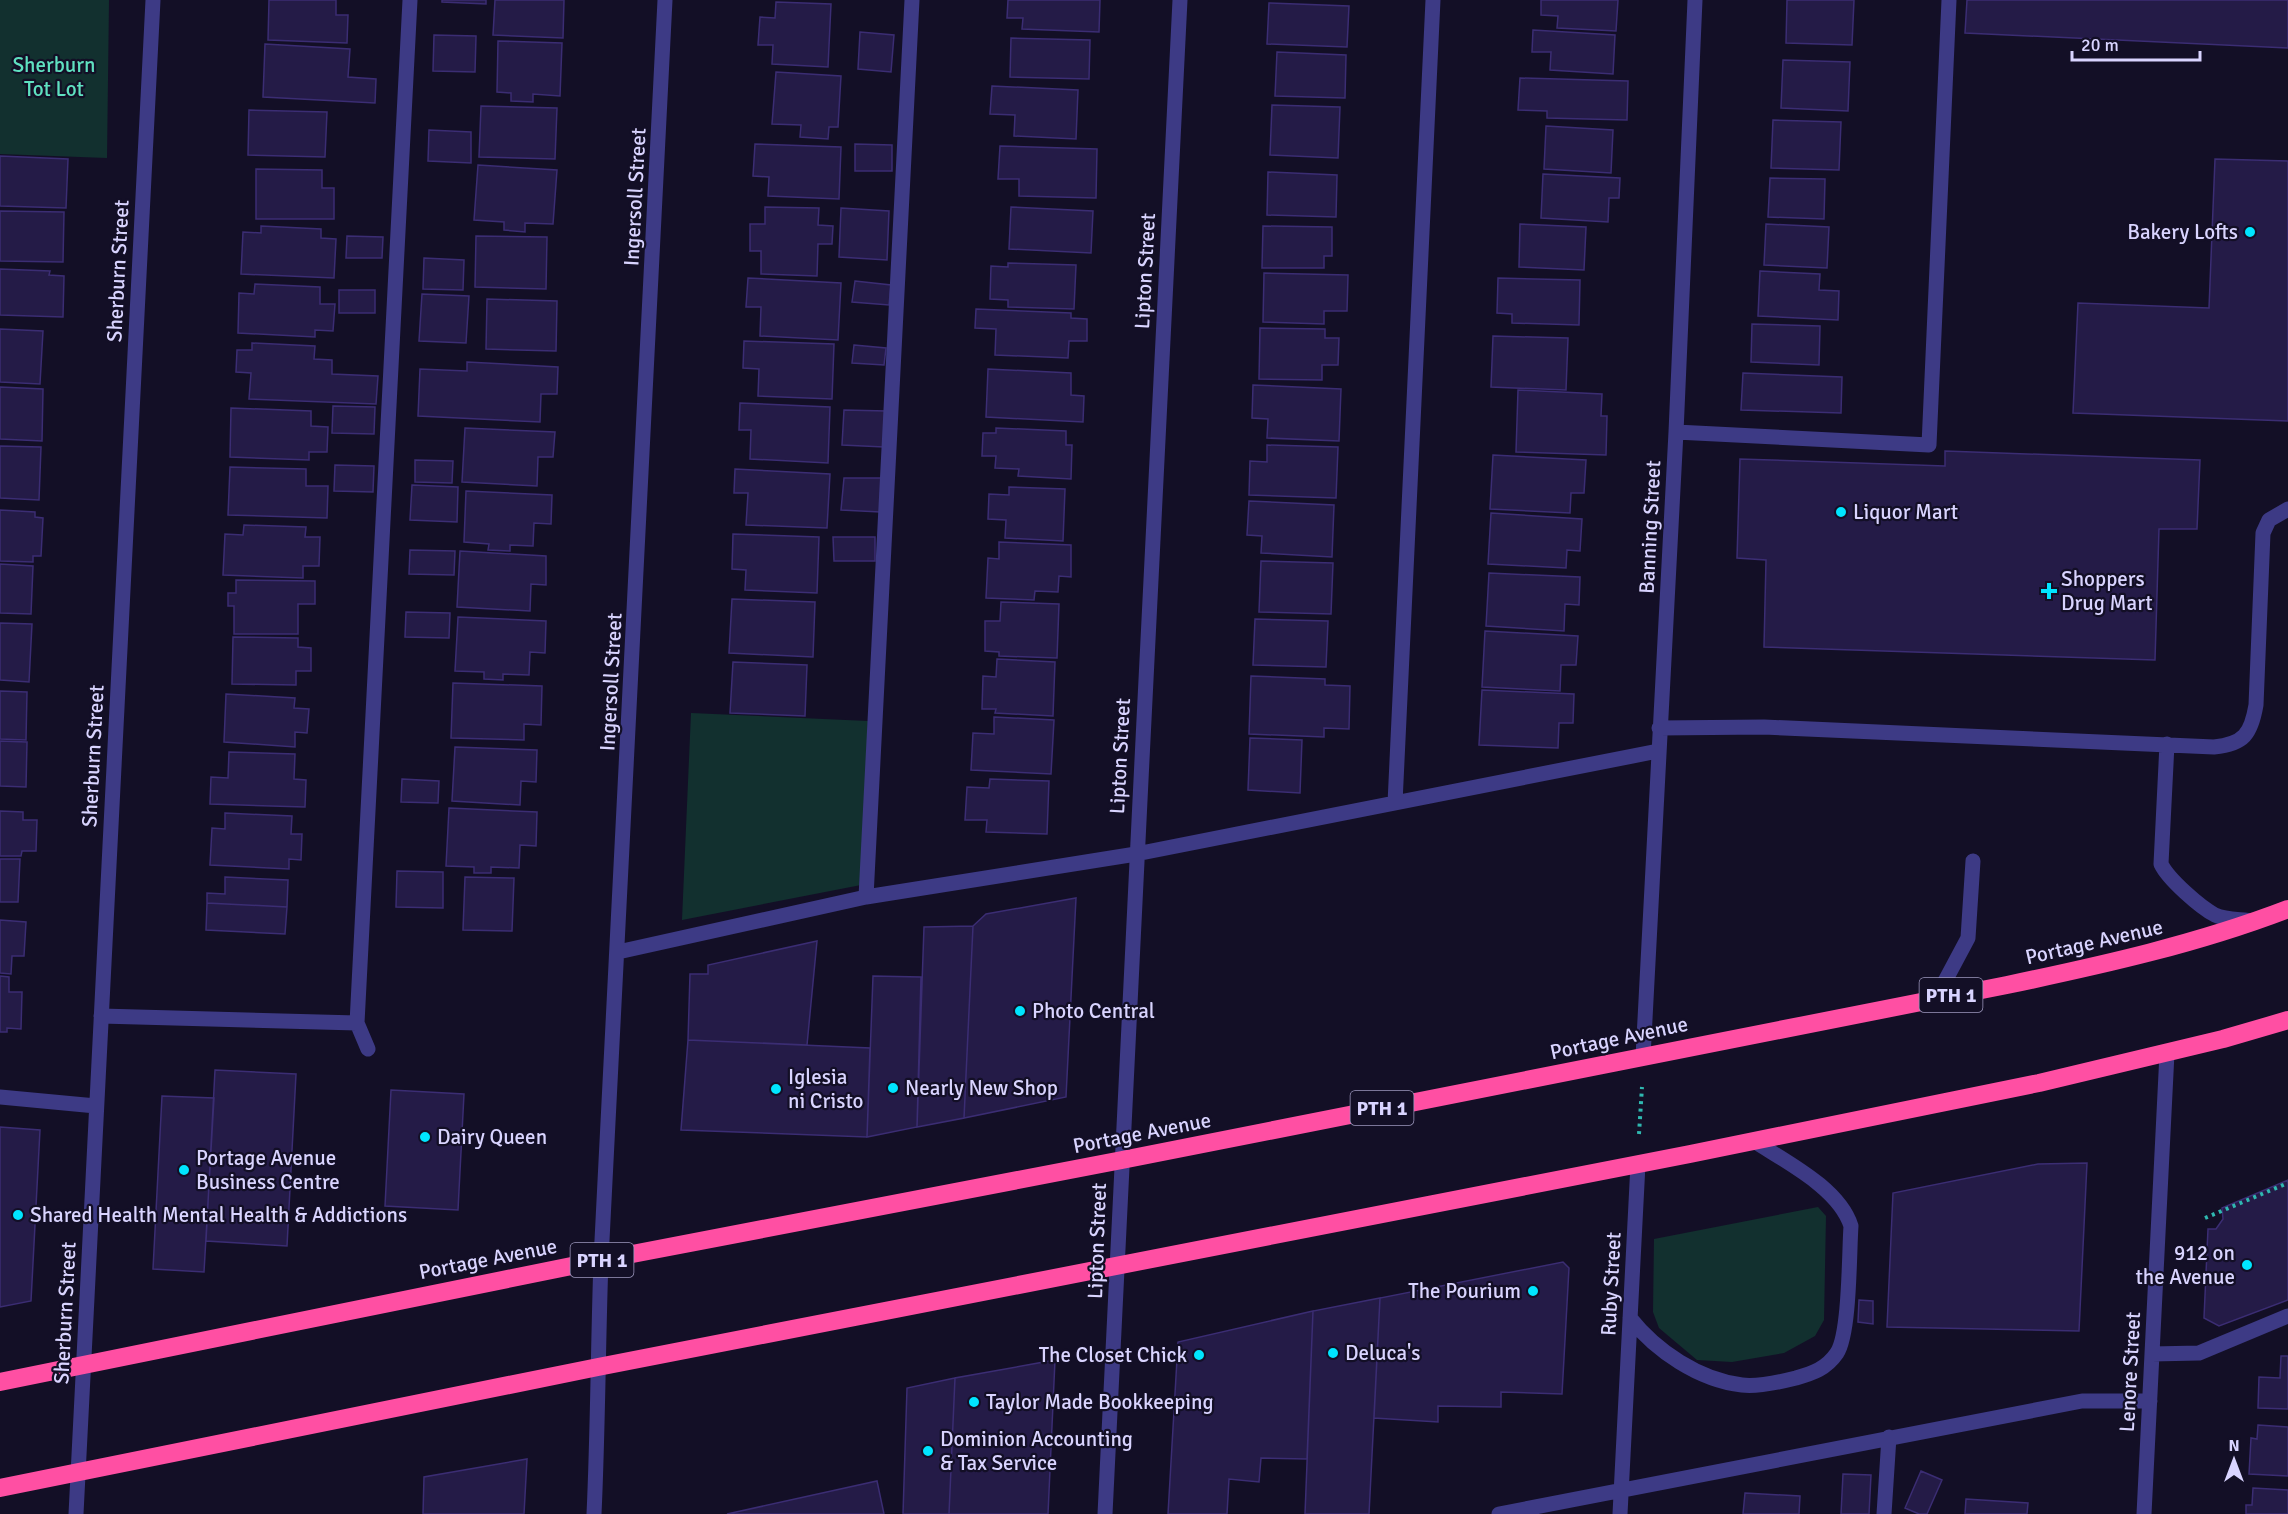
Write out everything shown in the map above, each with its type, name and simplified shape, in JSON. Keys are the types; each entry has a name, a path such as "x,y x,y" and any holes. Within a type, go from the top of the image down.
{"highway":[{"name":"Portage Avenue","path":"0,1382 601,1260 1122,1160 2094,967 2183,944 2256,922 2288,909"},
{"path":"0,1488 598,1367 1638,1164 2039,1083 2167,1053 2288,1020"}],"street":[{"name":"Sherburn Street","path":"76,1514 153,0"},
{"path":"368,1049 357,1023 410,0"},
{"name":"Ingersoll Street","path":"594,1514 601,1260 665,0"},
{"path":"866,897 912,0"},
{"name":"Lipton Street","path":"1105,1514 1180,0"},
{"path":"1395,803 1433,0"},
{"name":"Banning Street","path":"1643,1057 1676,432 1695,0"},
{"path":"1676,432 1929,445 1949,0"},
{"path":"1659,728 1764,727 2214,747 2231,745 2245,737 2253,720 2256,705 2263,533 2269,520 2288,509"},
{"path":"2167,744 2161,864 2165,873 2216,916 2256,922"},
{"path":"618,952 866,897 1136,854 1658,751"},
{"path":"1936,998 1968,938 1973,861"},
{"path":"101,1016 357,1023"},
{"name":"Lenore Street","path":"2144,1514 2167,1053"},
{"path":"0,1097 96,1106"},
{"path":"1630,1318 1659,1348 1682,1363 1708,1376 1742,1385 1783,1382 1820,1371 1837,1353 1843,1341 1846,1321 1851,1226 1847,1215 1825,1190 1754,1141"},
{"name":"Ruby Street","path":"1620,1514 1638,1164"},
{"path":"2152,1354 2199,1353 2288,1316"},
{"path":"1499,1514 2082,1401 2150,1401"},
{"path":"1884,1514 1889,1437"}],"path":[{"path":"1638,1164 1643,1057"},
{"path":"2205,1218 2288,1183"}],"green space":[{"name":"Sherburn Tot Lot","path":"0,0 109,0 107,158 0,154"},
{"path":"691,713 868,721 861,885 682,920"},
{"path":"1818,1207 1826,1216 1824,1320 1815,1336 1784,1353 1732,1362 1697,1360 1659,1328 1653,1312 1654,1239"}],"building":[{"path":"269,0 336,0 336,15 348,15 347,43 268,40"},
{"path":"442,0 486,0 486,4 442,2"},
{"path":"495,0 564,0 563,38 493,35"},
{"path":"1008,0 1100,0 1099,32 1022,29 1023,18 1007,18"},
{"path":"1541,0 1618,0 1616,31 1557,28 1558,16 1541,15"},
{"path":"1787,0 1854,0 1852,45 1786,43"},
{"path":"1967,0 2288,0 2288,48 1965,33"},
{"path":"776,2 831,4 828,67 772,64 773,45 758,45 760,17 775,18"},
{"path":"1269,3 1349,6 1347,47 1267,44"},
{"path":"1533,30 1615,35 1613,74 1550,70 1551,52 1532,52"},
{"path":"860,32 894,35 891,72 858,69"},
{"path":"434,35 476,36 475,72 433,71"},
{"path":"1011,38 1090,40 1089,79 1010,77"},
{"path":"498,41 562,43 560,96 533,94 533,102 511,101 511,93 497,92"},
{"path":"265,44 350,49 348,77 376,79 375,103 263,97"},
{"path":"1277,52 1346,55 1345,98 1275,96"},
{"path":"1783,60 1850,62 1848,111 1781,108"},
{"path":"776,72 841,76 838,127 829,127 828,139 800,137 801,125 772,124"},
{"path":"1520,78 1628,81 1627,120 1547,118 1547,111 1518,110"},
{"path":"992,86 1078,90 1076,139 1014,136 1015,115 990,114"},
{"path":"1272,105 1340,107 1338,158 1270,155"},
{"path":"481,106 557,108 555,159 479,157"},
{"path":"249,110 327,112 325,157 248,155"},
{"path":"1773,120 1841,122 1839,170 1771,168"},
{"path":"1546,126 1613,130 1611,173 1544,169"},
{"path":"429,130 471,132 471,163 428,161"},
{"path":"755,144 841,147 839,199 768,196 769,177 753,176"},
{"path":"855,144 892,145 892,171 855,171"},
{"path":"1000,146 1097,149 1096,198 1019,196 1019,179 998,179"},
{"path":"0,156 68,159 66,208 0,206"},
{"name":"Bakery Lofts","path":"2215,159 2288,161 2288,421 2073,413 2078,303 2209,308"},
{"path":"478,165 557,170 553,224 525,223 525,232 504,230 504,222 474,220"},
{"path":"256,169 322,170 322,188 334,188 334,219 256,219"},
{"path":"1268,172 1337,175 1336,217 1267,215"},
{"path":"1543,174 1620,178 1619,198 1609,198 1608,222 1541,218"},
{"path":"1770,178 1825,179 1824,219 1768,217"},
{"path":"765,207 819,208 818,225 833,226 832,244 818,244 817,276 761,274 761,251 750,251 750,224 765,224"},
{"path":"1011,207 1093,211 1091,253 1009,249"},
{"path":"841,208 889,211 887,260 839,257"},
{"path":"0,211 64,212 63,262 0,261"},
{"path":"1520,224 1586,227 1584,270 1519,267"},
{"path":"1766,224 1829,227 1827,268 1764,265"},
{"path":"261,226 321,229 321,238 336,239 334,278 241,274 243,232 261,233"},
{"path":"1263,226 1332,227 1332,256 1324,256 1324,268 1262,268"},
{"path":"347,236 383,237 382,258 346,258"},
{"path":"476,236 547,237 546,289 475,287"},
{"path":"424,258 464,260 463,290 423,289"},
{"path":"1008,263 1076,265 1074,309 1008,307 1008,300 990,299 991,266 1008,267"},
{"path":"0,269 50,271 49,275 64,276 63,317 0,315"},
{"path":"1760,271 1820,274 1819,290 1839,291 1838,320 1758,316"},
{"path":"1264,273 1348,275 1347,311 1324,311 1324,324 1263,322"},
{"path":"748,278 841,283 838,340 760,336 761,307 746,307"},
{"path":"1498,278 1580,280 1579,325 1512,323 1512,314 1497,313"},
{"path":"855,281 891,285 889,305 852,302"},
{"path":"255,284 320,287 320,304 335,304 333,331 315,330 315,337 238,333 239,293 254,294"},
{"path":"339,290 375,290 375,313 339,313"},
{"path":"422,294 469,296 466,343 419,341"},
{"path":"487,299 557,301 556,351 486,349"},
{"path":"976,309 1071,313 1071,318 1087,319 1087,341 1069,341 1068,358 995,355 996,329 975,328"},
{"path":"1752,324 1820,326 1819,365 1751,362"},
{"path":"1260,328 1325,329 1325,338 1339,338 1338,365 1322,365 1322,380 1259,379"},
{"path":"0,329 43,331 40,384 0,382"},
{"path":"1493,336 1568,338 1566,390 1491,387"},
{"path":"744,341 834,344 832,399 758,396 759,369 743,368"},
{"path":"252,343 315,346 314,359 332,360 332,374 378,376 376,404 249,399 251,373 236,372 237,350 252,350"},
{"path":"854,345 886,348 884,365 852,363"},
{"path":"467,362 558,367 557,394 541,394 540,422 418,416 420,369 467,371"},
{"path":"988,369 1071,373 1071,395 1084,396 1083,422 986,417"},
{"path":"1743,373 1842,377 1841,413 1741,410"},
{"path":"1253,385 1341,389 1339,441 1267,438 1268,419 1252,418"},
{"path":"0,387 43,389 42,441 0,439"},
{"path":"1518,390 1602,394 1601,416 1607,416 1606,455 1516,452"},
{"path":"740,403 830,407 828,463 750,459 751,430 739,430"},
{"path":"333,406 375,407 374,434 332,433"},
{"path":"231,408 311,411 311,426 328,427 327,452 309,452 309,460 230,457"},
{"path":"844,410 886,411 884,447 842,445"},
{"path":"465,428 555,432 553,457 538,457 537,486 462,482"},
{"path":"996,428 1066,431 1066,445 1072,445 1071,479 1018,476 1019,469 995,468 996,456 982,456 983,433 996,433"},
{"path":"1267,445 1338,447 1336,498 1249,495 1250,461 1267,462"},
{"path":"0,446 41,447 39,500 0,498"},
{"path":"1945,451 2200,460 2197,529 2159,529 2155,660 1764,647 1766,560 1737,558 1740,459 1945,466"},
{"path":"1493,455 1586,460 1584,493 1571,493 1570,513 1490,509"},
{"path":"415,460 453,461 452,483 415,482"},
{"path":"335,465 374,466 373,492 334,491"},
{"path":"230,467 306,469 306,486 328,486 327,518 228,515"},
{"path":"735,469 830,474 827,528 746,525 748,493 734,493"},
{"path":"844,478 881,478 880,512 841,510"},
{"path":"412,485 458,487 457,522 410,520"},
{"path":"1009,487 1065,489 1063,541 1005,538 1006,520 988,519 989,494 1009,495"},
{"path":"466,491 552,495 551,524 534,523 533,546 510,545 510,551 488,550 489,544 464,542"},
{"path":"1249,501 1334,505 1332,557 1261,553 1262,536 1247,535"},
{"path":"0,510 35,512 35,517 43,518 41,556 33,556 33,562 0,561"},
{"path":"1491,513 1582,519 1580,551 1567,550 1566,568 1488,564"},
{"path":"244,525 306,527 305,537 320,537 319,566 303,566 303,578 223,575 225,534 243,535"},
{"path":"733,534 819,537 817,593 745,590 746,570 732,569"},
{"path":"833,537 875,537 875,561 834,561"},
{"path":"999,542 1071,545 1071,577 1059,576 1058,592 1035,591 1034,600 986,598 988,558 999,559"},
{"path":"410,550 455,551 454,575 409,574"},
{"path":"460,551 546,556 546,585 531,584 530,611 457,607"},
{"path":"1261,561 1333,563 1331,614 1259,612"},
{"path":"0,564 33,566 31,614 0,613"},
{"path":"1489,573 1580,577 1579,605 1565,604 1564,631 1486,626"},
{"path":"236,580 315,581 315,604 298,604 298,634 234,634 234,606 228,606 228,593 236,593"},
{"path":"732,599 815,602 813,657 729,653"},
{"path":"1001,602 1059,604 1057,658 999,656 999,652 985,651 985,621 1000,621"},
{"path":"406,612 450,613 449,638 405,637"},
{"path":"458,617 546,621 545,653 530,652 529,675 503,674 503,680 484,679 484,672 455,671"},
{"path":"1255,619 1328,621 1326,667 1253,665"},
{"path":"0,623 32,624 29,682 0,680"},
{"path":"1485,631 1578,636 1576,665 1561,665 1560,691 1482,687"},
{"path":"233,637 298,638 298,647 311,648 311,671 296,671 296,685 232,684"},
{"path":"997,659 1055,662 1053,716 995,713 996,709 982,709 983,676 996,677"},
{"path":"733,662 807,665 805,716 730,713"},
{"path":"1251,676 1325,679 1325,685 1350,686 1349,729 1324,728 1324,737 1249,734"},
{"path":"453,683 542,686 541,725 524,724 524,740 451,738"},
{"path":"1482,690 1574,694 1573,723 1559,723 1558,748 1479,745"},
{"path":"0,691 27,692 26,740 0,739"},
{"path":"226,694 295,698 294,708 309,709 307,733 295,732 295,747 224,742"},
{"path":"994,717 1054,720 1051,774 971,770 973,733 994,734"},
{"path":"1250,738 1302,740 1300,793 1248,790"},
{"path":"0,741 27,742 26,787 0,786"},
{"path":"455,747 537,750 536,782 521,781 520,805 452,801"},
{"path":"229,752 295,754 294,779 306,780 305,807 210,804 211,777 228,778"},
{"path":"402,779 439,781 438,803 401,802"},
{"path":"990,779 1049,781 1047,834 986,832 987,820 965,820 967,787 989,788"},
{"path":"449,808 537,812 536,846 520,845 519,868 491,867 491,873 474,873 474,867 446,866"},
{"path":"0,811 23,812 23,820 37,820 36,851 22,851 21,856 0,856"},
{"path":"225,813 292,816 291,834 302,834 301,860 289,859 289,869 210,865 212,828 225,829"},
{"path":"0,859 20,859 18,902 0,902"},
{"path":"397,871 443,872 443,908 396,907"},
{"path":"225,877 288,880 287,907 207,903 207,893 225,894"},
{"path":"465,877 514,878 512,931 463,930"},
{"name":"Photo Central","path":"1076,898 1066,1097 964,1118 973,926 986,914"},
{"path":"207,903 287,907 285,934 206,930"},
{"path":"0,920 26,922 24,956 12,956 11,974 0,973"},
{"path":"973,926 964,1118 917,1127 924,927"},
{"path":"817,941 807,1045 688,1040 690,974 708,974 708,965"},
{"path":"0,976 9,977 9,992 22,992 21,1029 7,1028 7,1032 0,1032"},
{"name":"Nearly New Shop","path":"873,976 921,977 917,1127 867,1137"},
{"name":"Iglesia ni Cristo","path":"688,1040 870,1048 867,1137 681,1130"},
{"path":"215,1070 296,1074 287,1246 206,1241"},
{"name":"Dairy Queen","path":"391,1090 464,1094 458,1210 385,1206"},
{"name":"Portage Avenue Business Centre","path":"162,1096 214,1098 204,1272 153,1269"},
{"name":"Shared Health Mental Health & Addictions","path":"0,1127 40,1130 31,1301 0,1307"},
{"path":"2087,1163 2079,1331 1887,1327 1893,1193 2038,1164"},
{"name":"912 on the Avenue","path":"2288,1180 2288,1300 2219,1326 2204,1318 2208,1229 2216,1229 2223,1219 2222,1208"},
{"path":"1563,1262 1569,1268 1562,1394 1501,1392 1501,1407 1438,1406 1438,1422 1374,1418 1380,1298"},
{"path":"1380,1298 1369,1514 1305,1514 1313,1311"},
{"path":"1859,1300 1873,1301 1873,1324 1858,1322"},
{"path":"1313,1311 1307,1459 1261,1458 1259,1482 1229,1479 1227,1514 1168,1514 1178,1342"},
{"path":"2281,1356 2288,1356 2288,1409 2258,1408 2259,1377 2280,1378"},
{"path":"1055,1360 1048,1514 949,1514 955,1378"},
{"name":"Dominion Accounting & Tax Service","path":"955,1378 949,1514 903,1514 907,1388"},
{"path":"2258,1425 2288,1427 2288,1476 2249,1474 2251,1438 2257,1439"},
{"path":"527,1459 524,1514 423,1514 424,1477"},
{"path":"1921,1471 1942,1480 1927,1514 1919,1514 1905,1508"},
{"path":"1843,1474 1871,1475 1869,1514 1841,1514"},
{"path":"877,1481 884,1514 727,1514"},
{"path":"2253,1488 2288,1490 2288,1514 2246,1514 2246,1505 2252,1505"},
{"path":"1745,1493 1800,1496 1799,1514 1743,1514"},
{"path":"1966,1499 2028,1503 2027,1514 1965,1514"}],"place":[{"name":"Bakery Lofts","path":"2250,232"},
{"name":"Liquor Mart","path":"1841,512"},
{"name":"Shoppers Drug Mart","path":"2049,591"},
{"name":"Photo Central","path":"1020,1011"},
{"name":"Nearly New Shop","path":"893,1088"},
{"name":"Iglesia ni Cristo","path":"776,1089"},
{"name":"Dairy Queen","path":"425,1137"},
{"name":"Portage Avenue Business Centre","path":"184,1170"},
{"name":"Shared Health Mental Health & Addictions","path":"18,1215"},
{"name":"912 on the Avenue","path":"2247,1265"},
{"name":"The Pourium","path":"1533,1291"},
{"name":"Deluca's","path":"1333,1353"},
{"name":"The Closet Chick","path":"1199,1355"},
{"name":"Taylor Made Bookkeeping","path":"974,1402"},
{"name":"Dominion Accounting & Tax Service","path":"928,1451"}]}
